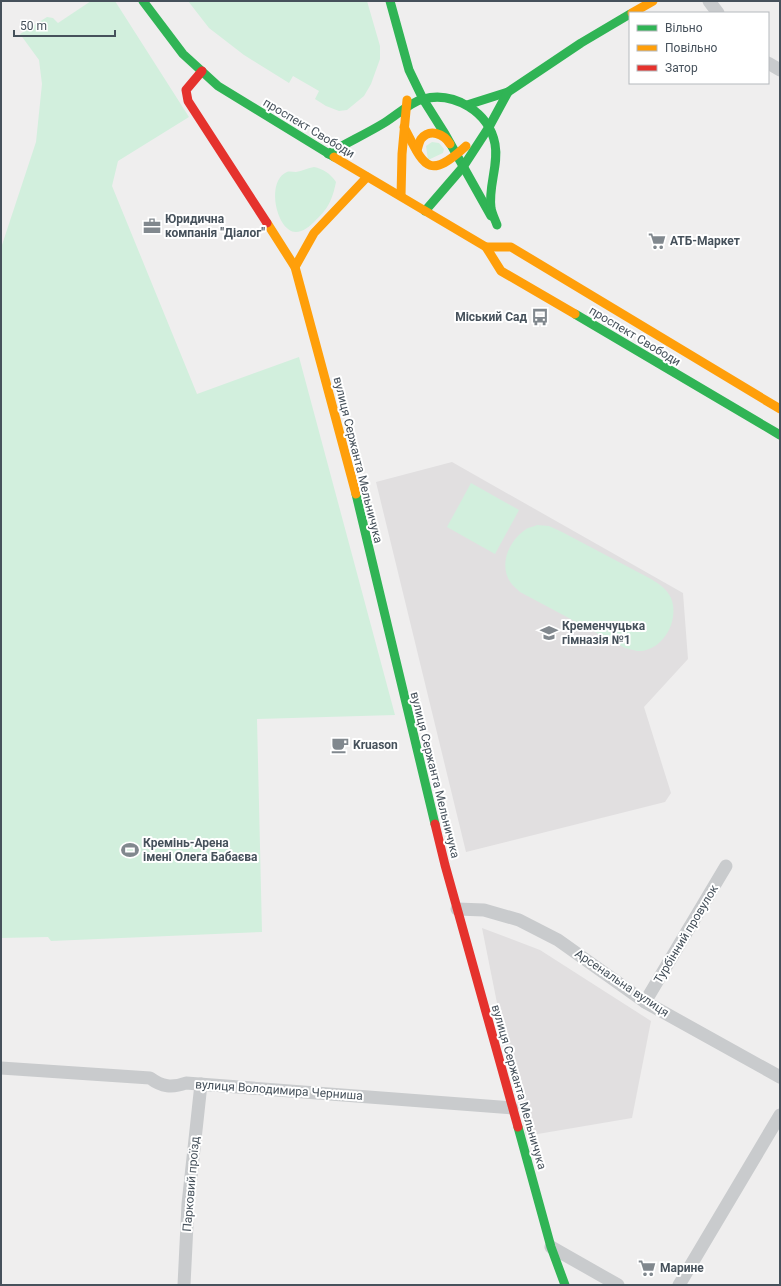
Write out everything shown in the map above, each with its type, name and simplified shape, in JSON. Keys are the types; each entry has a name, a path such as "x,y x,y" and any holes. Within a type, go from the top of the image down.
{"main road":[{"name":"проспект Свободи","path":"143,1 183,54 218,86 286,129 486,247 501,270 780,435"},
{"path":"390,1 410,70 423,99 507,241 486,247"},
{"path":"634,12 653,1"},
{"path":"467,104 508,92 581,43 629,15"},
{"path":"401,196 404,127 410,70"},
{"name":"вулиця Сержанта Мельничука","path":"202,71 186,90 188,101 295,267 348,462 417,752 457,909 551,1247 564,1285"},
{"path":"425,211 463,167 489,127 508,92"},
{"path":"328,154 423,99 441,97 451,98 467,104 479,113 489,127 495,143 491,208 497,225"},
{"path":"404,127 419,157 426,164 435,166 444,163 456,155 489,127"},
{"path":"417,151 420,140 430,133 441,134 449,142 450,154 444,163"},
{"path":"295,267 303,250 314,233 367,177"},
{"name":"проспект Свободи","path":"507,241 780,409"}],"street":[{"path":"709,1 717,12"},
{"path":"769,64 780,70"},
{"name":"Турбінний провулок","path":"646,1002 726,866"},
{"name":"Арсенальна вулиця","path":"457,909 484,910 519,920 558,940 646,1002 780,1077"},
{"name":"вулиця Володимира Черниша","path":"1,1068 150,1078 156,1083 167,1086 177,1086 186,1083 512,1108"},
{"name":"Парковий проїзд","path":"184,1285 188,1204 201,1084"},
{"path":"679,1285 780,1116"},
{"path":"551,1247 618,1285"}],"shaded area":[{"name":"Кременчуцька гімназія №1","path":"452,462 683,593 688,659 644,707 671,793 665,802 466,852 376,482"},
{"path":"482,928 540,950 651,1021 632,1118 526,1136 504,1038"}],"green space":[{"path":"91,1 115,1 189,117 118,161 112,186 197,394 299,357 395,715 257,719 262,932 51,941 48,937 1,938 1,248 36,142 42,84 39,60 20,34 47,17 53,18 58,23"},
{"path":"188,1 367,1 380,46 380,59 371,84 364,96 347,110 339,111 326,106 315,99 319,91 293,76 289,83 244,55 209,28"},
{"path":"432,142 439,143 444,149 443,153 428,160 426,146"},
{"path":"314,167 326,172 336,182 331,200 323,213 304,230 296,232 289,230 283,224 276,205 276,185 280,177 287,172 296,172"},
{"path":"471,483 519,510 495,554 447,527"},
{"path":"537,525 549,526 562,532 651,579 662,587 671,598 673,616 671,625 662,640 655,646 646,650 637,651 625,648 515,588 507,576 505,569 507,554 514,540 519,535 528,528"}],"traffic: fast":[{"path":"143,1 183,54 218,86 334,157"},
{"path":"390,1 409,70 423,99 445,134 491,216"},
{"path":"467,105 508,92 581,43 629,15"},
{"path":"425,211 463,167 489,127 508,92"},
{"path":"328,154 384,123 408,106 418,101 435,97 458,101 468,106 486,122 495,144 496,160 490,200 491,210 497,225"},
{"path":"575,314 780,435"},
{"path":"356,494 435,824"},
{"path":"518,1127 551,1247 565,1285"}],"traffic: slow":[{"path":"634,12 653,1"},
{"path":"401,196 402,154 407,100"},
{"path":"404,127 422,159 428,164 435,166 443,164 466,146"},
{"path":"417,151 421,139 428,134 433,133 441,135 450,144"},
{"path":"334,157 486,247 501,271 575,314"},
{"path":"295,267 314,233 367,177"},
{"path":"267,223 295,267 356,494"},
{"path":"486,247 511,247 780,409"}],"traffic: jam":[{"path":"202,71 186,90 188,101 267,223"},
{"path":"435,824 518,1127"}],"place":[{"name":"Юридична компанія \"Діалог\"","path":"152,226"},
{"name":"АТБ-Маркет","path":"657,241"},
{"name":"Міський Сад","path":"540,317"},
{"name":"Кременчуцька гімназія №1","path":"549,633"},
{"name":"Kruason","path":"340,745"},
{"name":"Кремінь-Арена імені Олега Бабаєва","path":"130,850"},
{"name":"Марине","path":"647,1268"}]}
